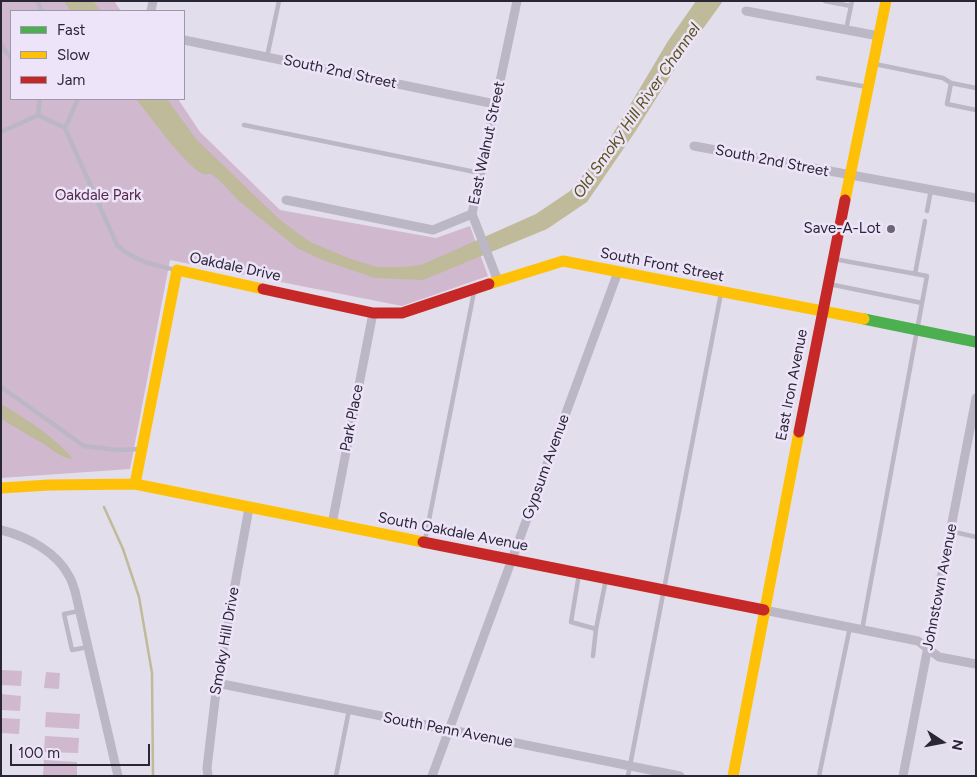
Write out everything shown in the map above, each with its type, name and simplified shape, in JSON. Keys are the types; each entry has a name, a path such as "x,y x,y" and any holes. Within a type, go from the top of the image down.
{"street":[{"name":"East Walnut Street","path":"498,281 472,214 517,1"},
{"name":"East Iron Avenue","path":"733,776 827,284 886,1"},
{"path":"746,11 879,36"},
{"name":"South 2nd Street","path":"185,40 495,104"},
{"name":"South 2nd Street","path":"694,146 976,198"},
{"path":"286,200 433,230 472,214"},
{"name":"South Front Street","path":"498,281 563,261 822,310 976,342"},
{"name":"Oakdale Drive","path":"135,484 176,270 373,312 402,313 498,281"},
{"name":"Gypsum Avenue","path":"432,776 618,272"},
{"name":"Park Place","path":"332,524 373,312"},
{"name":"Johnstown Avenue","path":"903,776 976,398"},
{"name":"South Oakdale Avenue","path":"1,489 49,485 135,484 764,610"},
{"name":"Smoky Hill Drive","path":"208,776 207,768 217,683 249,508"},
{"path":"1,530 21,537 43,549 59,562 69,575 118,776"},
{"path":"764,610 918,641 940,657 976,664"},
{"name":"South Penn Avenue","path":"217,683 680,776"}],"lane":[{"path":"267,57 279,1"},
{"path":"825,1 851,4 846,30"},
{"path":"1,45 10,57"},
{"path":"873,64 943,78 951,83 976,88"},
{"path":"818,78 868,87"},
{"path":"951,83 947,104 976,110"},
{"path":"38,115 40,100"},
{"path":"65,128 78,100"},
{"path":"38,115 65,128 117,245 127,254 146,264 176,270"},
{"path":"1,132 38,115"},
{"path":"244,125 480,173"},
{"path":"927,211 931,190"},
{"path":"915,274 925,221"},
{"path":"833,258 927,276 862,630"},
{"path":"827,284 922,303"},
{"path":"425,542 475,288"},
{"path":"628,776 722,291"},
{"path":"1,387 84,446 116,450 142,449"},
{"path":"950,532 976,537"},
{"path":"579,572 571,622 596,629"},
{"path":"593,656 606,578"},
{"path":"79,611 64,614 72,650 88,647"},
{"path":"819,776 850,627"},
{"path":"336,776 349,710"}],"green space":[{"name":"Oakdale Park","path":"1,1 114,1 120,10 10,10 10,100 179,100 200,132 280,210 436,238 470,226 488,276 402,306 170,260 130,469 1,478"},
{"path":"1,670 22,671 21,686 1,685"},
{"path":"46,672 60,673 59,689 44,688"},
{"path":"1,694 21,696 20,711 1,710"},
{"path":"46,712 80,714 79,729 45,727"},
{"path":"1,718 20,719 19,734 1,733"},
{"path":"45,736 79,738 78,753 44,752"},
{"path":"44,760 77,762 77,776 43,775"}],"water":[{"path":"64,1 93,1 100,10 69,10"},
{"path":"696,1 723,1 681,59 635,132 587,202 547,229 423,280 375,278 325,261 297,248 238,200 219,180 211,174 200,173 191,165 174,147 137,100 168,100 196,139 279,219 310,242 351,259 377,267 403,267 421,265 536,214 570,191 602,152 668,41"},
{"path":"1,404 40,429 73,459 60,455 1,419"}],"waterway":[{"name":"Old Smoky Hill River Channel","path":"104,507 123,549 139,597 152,673 153,776"}],"traffic: fast":[{"path":"864,319 976,342"}],"traffic: slow":[{"path":"845,200 886,1"},
{"path":"489,284 563,261 864,319"},
{"path":"135,484 177,270 263,289"},
{"path":"733,776 799,432"},
{"path":"1,488 49,485 135,484 423,542"}],"traffic: jam":[{"path":"799,432 845,200"},
{"path":"263,289 373,313 402,313 489,284"},
{"path":"423,542 764,610"}],"place":[{"name":"Save-A-Lot","path":"891,229"}]}
